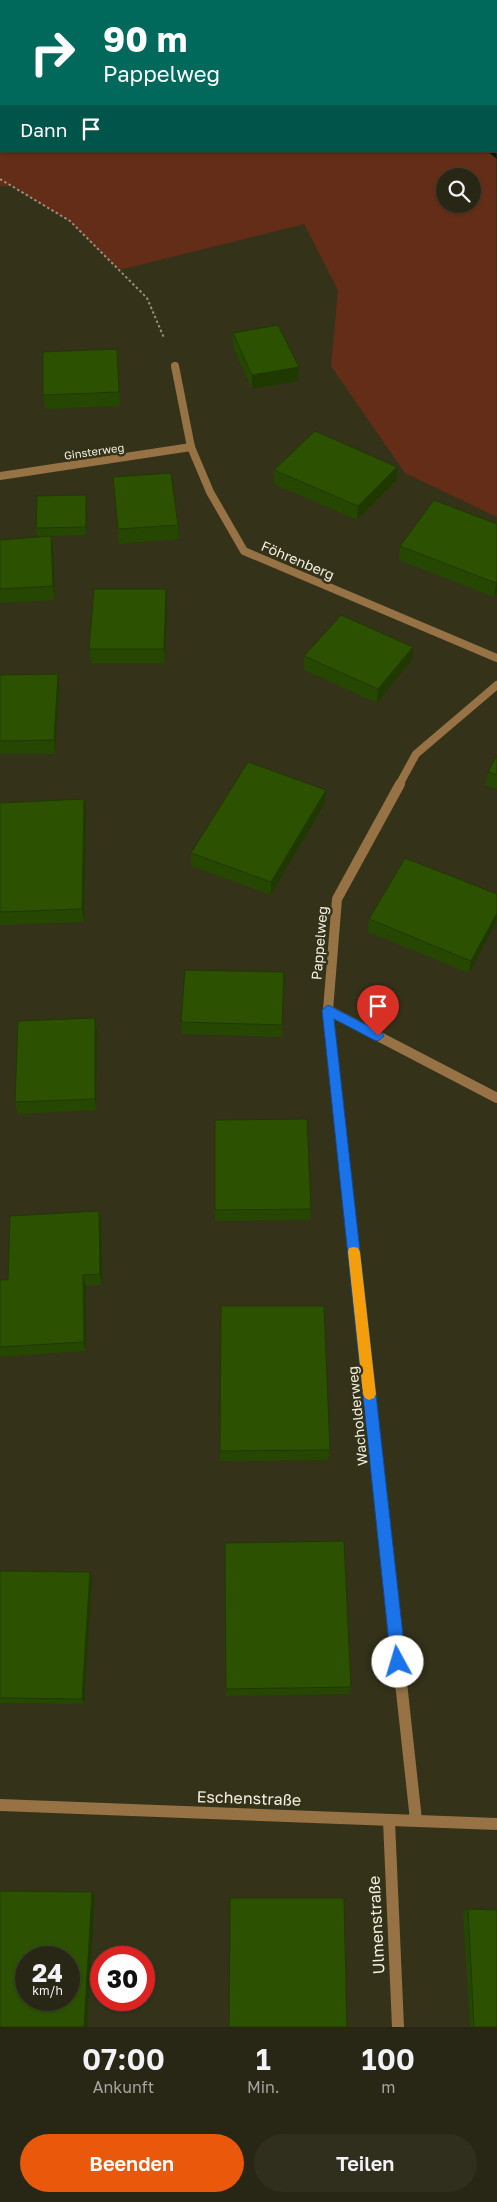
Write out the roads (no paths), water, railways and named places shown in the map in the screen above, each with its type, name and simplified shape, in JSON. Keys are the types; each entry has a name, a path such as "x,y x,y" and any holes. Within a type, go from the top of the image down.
{"street":[{"name":"Föhrenberg","path":"175,366 191,447 210,492 244,551 497,658"},
{"name":"Ginsterweg","path":"0,476 191,447"},
{"name":"Pappelweg","path":"328,1010 337,899 416,754 497,685"},
{"path":"328,1010 497,1098"},
{"name":"Wacholderweg","path":"328,1010 416,1820"},
{"name":"Eschenstraße","path":"0,1806 497,1824"},
{"name":"Ulmenstraße","path":"389,1821 398,2027"}],"waterway":[{"path":"492,152 497,156"}]}
